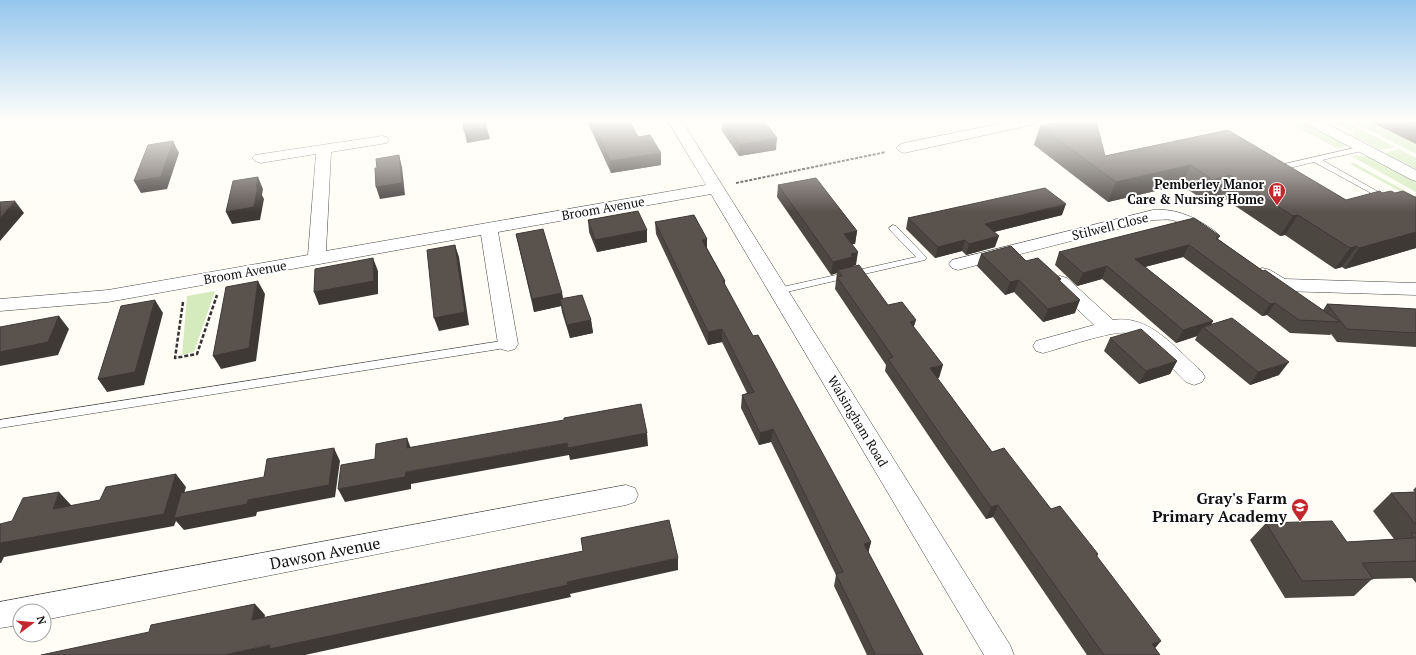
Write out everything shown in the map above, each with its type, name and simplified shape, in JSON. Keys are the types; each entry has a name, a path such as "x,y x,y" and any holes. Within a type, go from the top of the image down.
{"street":[{"path":"260,158 301,152"},
{"path":"317,259 324,152"},
{"name":"Walsingham Road","path":"694,152 1000,655"},
{"path":"1370,152 1416,176"},
{"name":"Broom Avenue","path":"0,305 108,296 716,188"},
{"name":"Stilwell Close","path":"958,264 1166,213 1177,215 1189,221 1225,247"},
{"path":"489,228 508,344"},
{"path":"1023,248 1109,328"},
{"path":"1249,264 1281,285 1416,289"},
{"path":"1043,346 1109,328 1120,326 1134,327 1146,334 1194,377"},
{"name":"Dawson Avenue","path":"52,605 626,495"},
{"path":"0,615 12,613"}],"lane":[{"path":"1292,175 1279,168 1347,152"},
{"path":"1315,159 1378,194 1356,200"},
{"path":"778,291 922,258 893,228"},
{"path":"0,424 508,344"}],"path":[{"path":"716,188 887,152"},
{"path":"185,282 175,358 197,354 224,275"}],"green space":[{"path":"1404,152 1416,158 1416,169 1385,153"},
{"path":"1351,156 1368,157 1393,167 1416,181 1416,192"},
{"path":"1354,163 1416,197 1416,200 1350,164"},
{"path":"215,291 194,352 182,355 187,296"}],"building":[{"path":"145,152 169,152 161,177 134,181"},
{"path":"606,152 660,152 661,153 610,161"},
{"path":"1075,152 1104,152 1105,156 1126,152 1264,152 1346,200 1380,191 1382,193 1391,191 1395,193 1403,191 1416,197 1416,232 1359,248 1357,246 1350,248 1298,215 1293,216 1230,175 1213,180 1191,165 1116,182"},
{"path":"399,155 402,183 376,187 376,159"},
{"path":"258,177 254,207 226,212 233,181"},
{"path":"816,178 857,231 844,234 858,252 851,254 853,257 833,262 778,185"},
{"path":"1045,188 1066,204 985,224 999,236 969,244 965,240 938,247 908,218"},
{"path":"15,201 0,218 0,202"},
{"path":"638,211 647,230 595,240 588,220"},
{"path":"694,215 707,239 702,240 725,281 723,281 753,336 758,335 871,542 864,544 923,655 873,655 875,654 836,574 843,572 773,429 760,433 742,395 754,392 722,329 708,332 655,222"},
{"path":"1194,218 1220,236 1216,238 1340,322 1299,320 1275,303 1270,304 1189,245 1135,259 1213,321 1183,330 1107,266 1083,273 1059,252"},
{"path":"543,229 562,293 532,299 516,234"},
{"path":"455,245 465,312 434,318 427,250"},
{"path":"1011,246 1026,261 1038,258 1061,279 1058,279 1080,300 1048,309 1019,280 1010,282 981,254"},
{"path":"373,258 374,281 314,292 315,269"},
{"path":"859,265 888,305 902,302 916,320 910,322 943,365 930,368 992,452 1004,448 1051,509 1060,506 1098,554 1096,555 1161,641 1152,644 1160,655 1104,655 998,505 991,507 888,359 893,357 837,277 842,276 838,270"},
{"path":"258,281 249,348 213,356 226,287"},
{"path":"582,295 591,320 567,325 560,299"},
{"path":"155,300 135,372 98,379 121,306"},
{"path":"1327,304 1416,309 1416,333 1347,329"},
{"path":"59,316 48,342 0,352 0,327"},
{"path":"1232,318 1289,362 1258,372 1203,327"},
{"path":"1141,329 1177,361 1146,371 1110,338"},
{"path":"641,404 647,433 568,448 567,443 406,472 405,477 338,489 341,465 375,459 376,444 407,438 407,448 564,420 564,418"},
{"path":"334,448 329,485 248,500 247,504 174,518 181,493 264,477 267,459"},
{"path":"176,474 164,514 0,543 0,524 12,521 23,498 59,492 53,509 100,500 106,487"},
{"path":"1416,492 1416,525 1391,493"},
{"path":"669,520 678,558 567,582 568,585 269,649 270,645 223,655 41,655 149,632 151,625 255,604 252,620 583,551 581,538"},
{"path":"1332,521 1347,542 1415,538 1411,533 1416,533 1416,561 1362,563 1373,579 1302,581 1266,523"}],"place":[{"name":"Pemberley Manor Care & Nursing Home","path":"1277,206"},
{"name":"Gray's Farm Primary Academy","path":"1300,522"}]}
